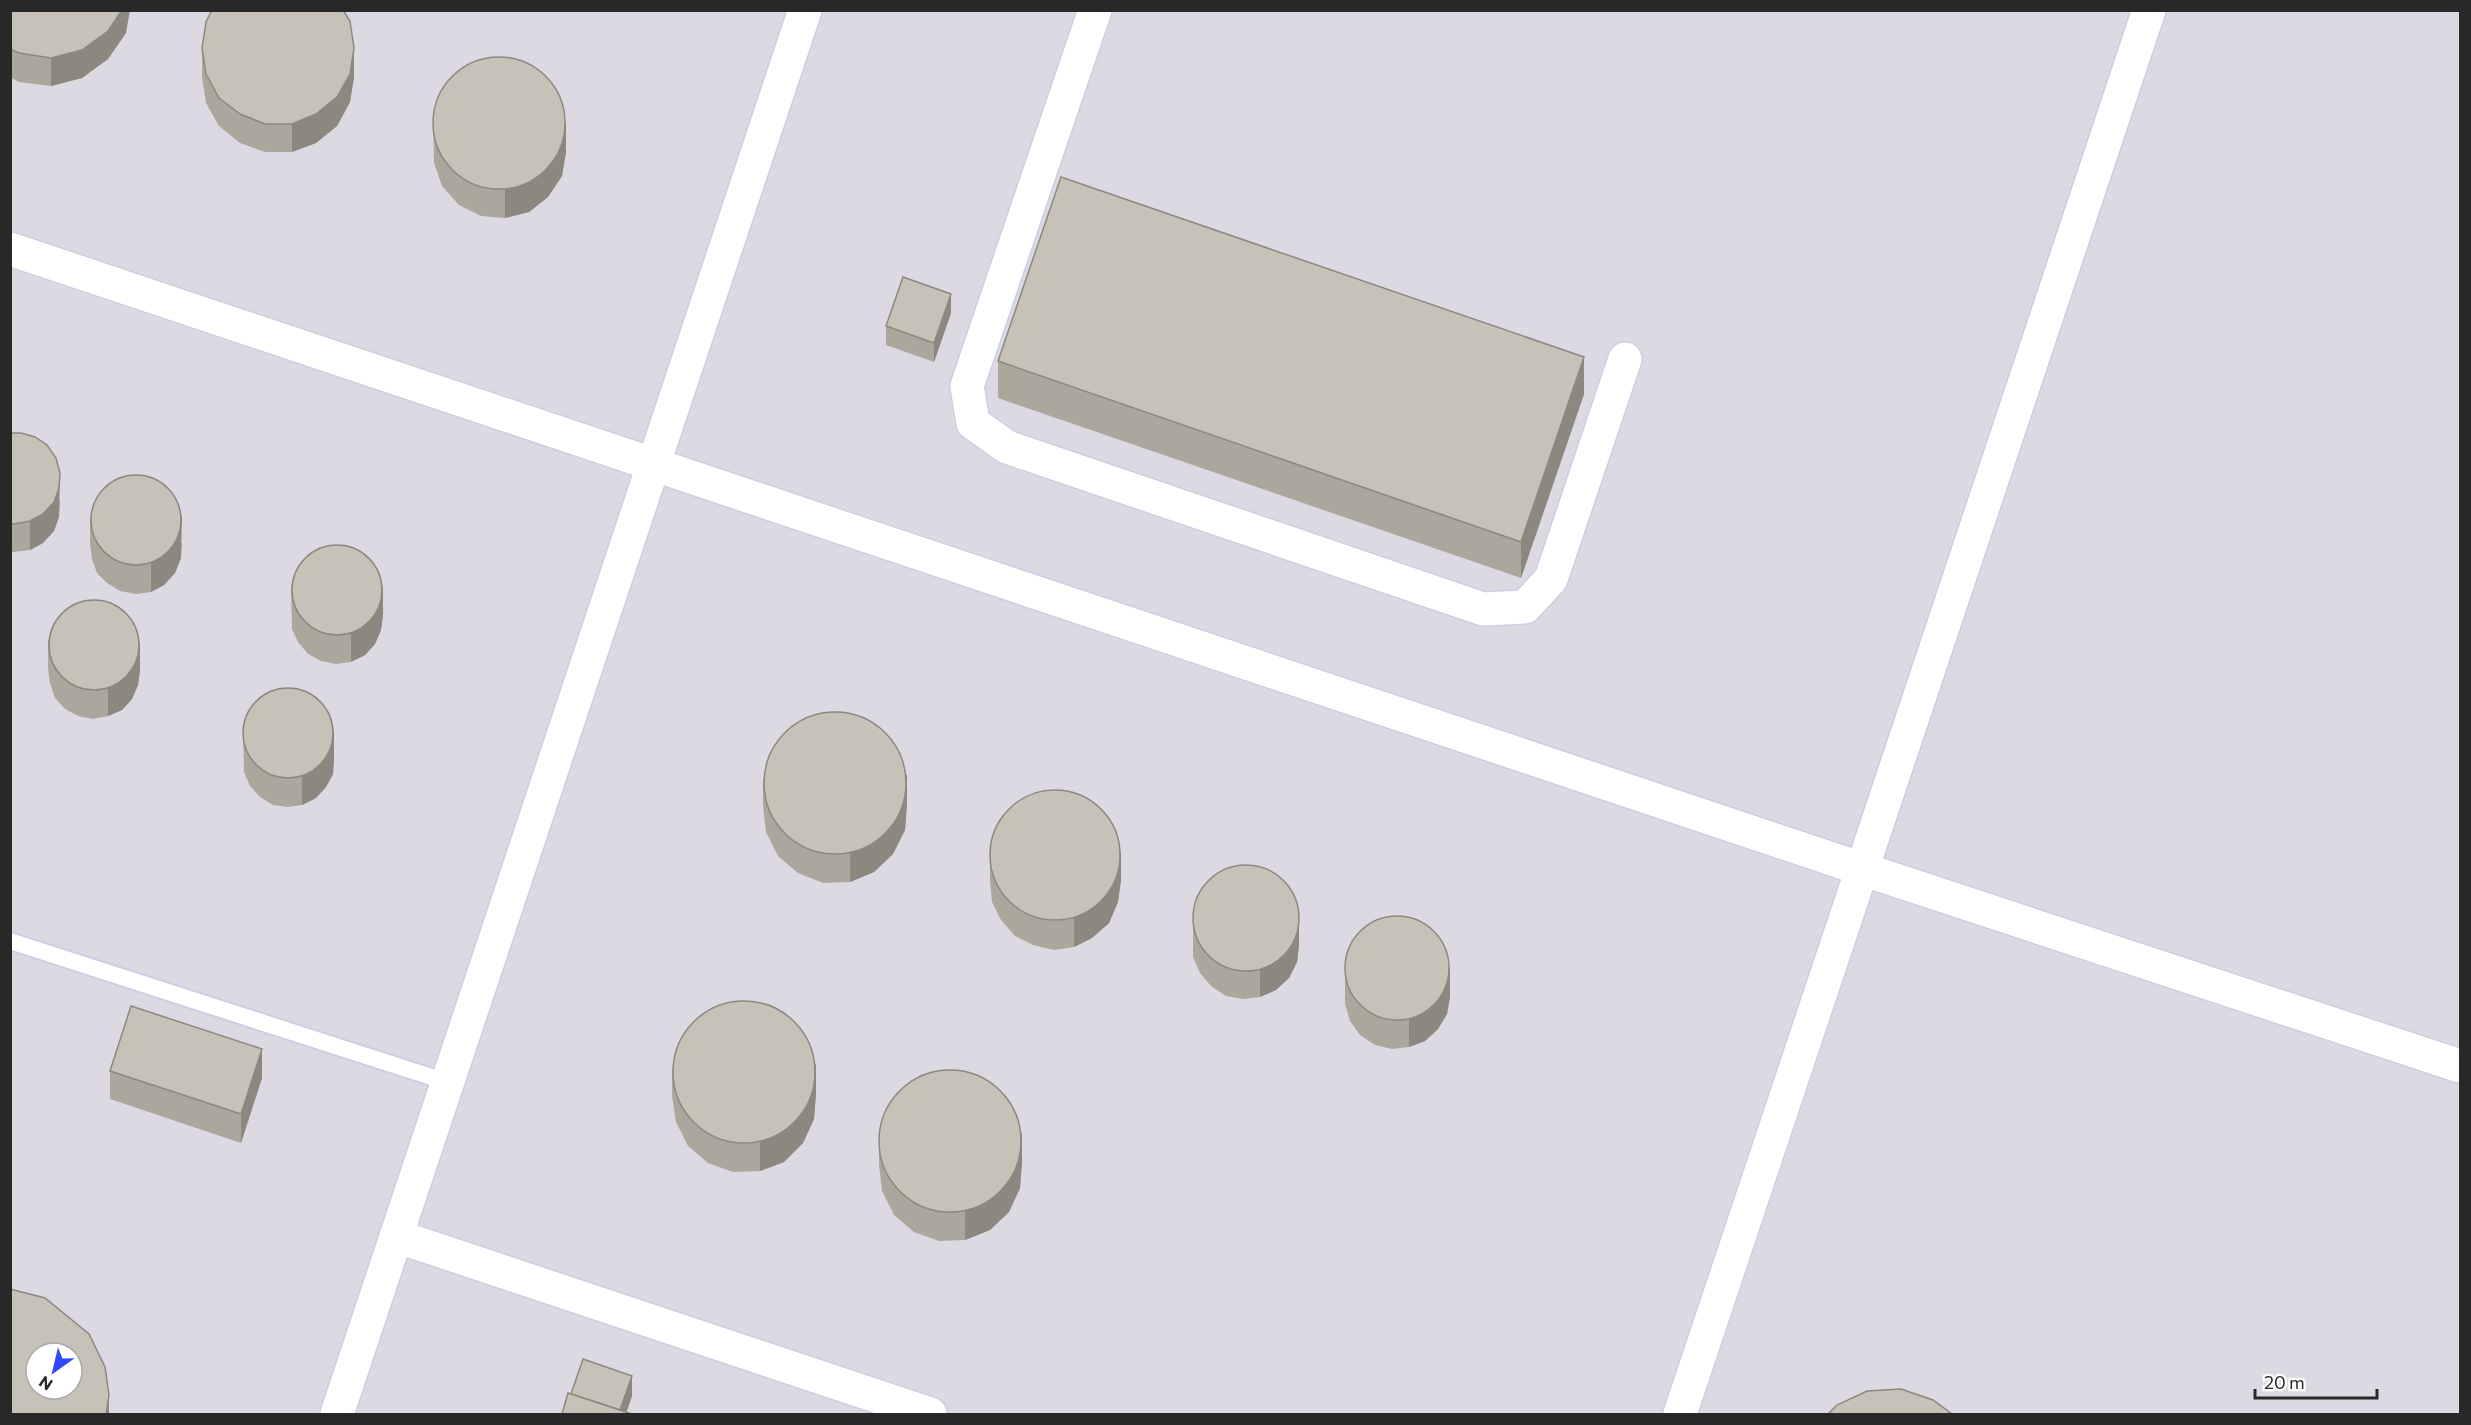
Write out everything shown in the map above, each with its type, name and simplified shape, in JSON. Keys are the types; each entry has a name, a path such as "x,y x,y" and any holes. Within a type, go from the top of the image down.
{"street":[{"path":"337,1414 805,10"},
{"path":"1095,10 967,386 973,423 1007,447 1483,609 1525,607 1551,579 1625,359"},
{"path":"1680,1414 2149,10"},
{"path":"10,249 1862,869 2460,1066"},
{"path":"396,1236 930,1414"}],"lane":[{"path":"10,941 447,1082"}],"shaded area":[{"path":"10,11 2460,11 2460,1414 11,1414"}],"building":[{"path":"10,10 122,10 108,31 82,50 51,58 19,53 10,49"},
{"path":"212,10 343,10 350,21 354,48 350,74 337,97 316,114 292,124 265,124 240,114 219,98 206,74 202,48 206,22"},
{"path":"499,57 524,62 546,76 560,98 565,123 560,148 546,170 524,184 499,189 474,184 452,170 438,148 433,123 438,98 452,76 474,62"},
{"path":"1061,177 1584,357 1521,542 998,361"},
{"path":"903,277 951,294 934,343 886,326"},
{"path":"10,433 35,437 47,445 56,458 60,473 59,488 54,502 43,514 30,521 14,524 10,523"},
{"path":"136,475 153,478 168,488 178,503 181,520 178,537 168,552 153,562 136,565 119,562 104,552 94,537 91,520 94,503 104,488 119,478"},
{"path":"328,545 346,545 362,552 375,565 382,581 382,599 375,615 362,628 346,635 328,635 312,628 299,615 292,599 292,581 299,565 312,552"},
{"path":"94,600 111,603 126,613 136,628 139,645 136,662 126,677 111,687 94,690 77,687 62,677 52,662 49,645 52,628 62,613 77,603"},
{"path":"279,688 297,688 313,695 326,708 333,724 333,742 326,758 313,771 297,778 279,778 263,771 250,758 243,742 243,724 250,708 263,695"},
{"path":"835,712 862,717 886,732 901,756 906,783 901,810 886,834 862,849 835,854 808,849 784,834 769,810 764,783 769,756 784,732 808,717"},
{"path":"1055,790 1080,795 1101,809 1115,830 1120,855 1115,880 1101,901 1080,915 1055,920 1030,915 1009,901 995,880 990,855 995,830 1009,809 1030,795"},
{"path":"1246,865 1266,869 1283,881 1295,898 1299,918 1295,938 1283,955 1266,967 1246,971 1226,967 1209,955 1197,938 1193,918 1197,898 1209,881 1226,869"},
{"path":"1397,916 1417,920 1434,931 1445,948 1449,968 1445,988 1434,1005 1417,1016 1397,1020 1377,1016 1360,1005 1349,988 1345,968 1349,948 1360,931 1377,920"},
{"path":"744,1001 771,1006 794,1022 810,1045 815,1072 810,1099 794,1122 771,1138 744,1143 717,1138 694,1122 678,1099 673,1072 678,1045 694,1022 717,1006"},
{"path":"131,1006 262,1049 241,1114 110,1071"},
{"path":"950,1070 977,1075 1000,1091 1016,1114 1021,1141 1016,1168 1000,1191 977,1207 950,1212 923,1207 900,1191 884,1168 879,1141 884,1114 900,1091 923,1075"},
{"path":"10,1289 45,1298 89,1334 105,1367 109,1395 106,1414 10,1414"},
{"path":"583,1359 632,1376 620,1410 571,1394"},
{"path":"1901,1389 1933,1400 1952,1414 1828,1414 1837,1405 1867,1391"},
{"path":"568,1393 632,1414 562,1414"}]}
